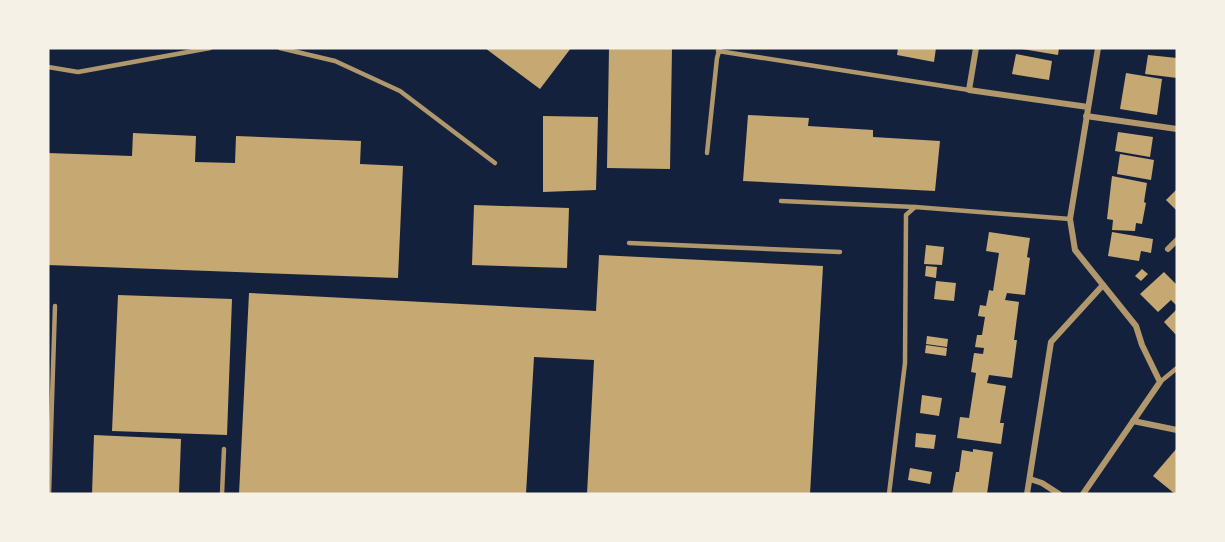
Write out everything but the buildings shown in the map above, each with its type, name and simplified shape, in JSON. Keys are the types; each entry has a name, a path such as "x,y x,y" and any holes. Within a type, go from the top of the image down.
{"street":[{"path":"976,48 969,90 1088,108"},
{"path":"1083,494 1160,382 1142,345 1136,326 1075,250 1070,219 1098,48"},
{"path":"1086,116 1177,129"},
{"path":"1168,249 1177,240"},
{"path":"1027,494 1051,342 1103,285"},
{"path":"1133,421 1177,430"},
{"path":"1030,479 1042,483 1059,494"}],"lane":[{"path":"48,67 78,72 210,48"},
{"path":"280,48 335,61 400,91 495,163"},
{"path":"707,153 719,50 969,90"},
{"path":"781,201 915,207 1070,219"},
{"path":"889,494 905,363 906,215 915,207"},
{"path":"629,243 840,252"},
{"path":"49,494 55,306"},
{"path":"1160,382 1177,368"},
{"path":"222,494 224,449"}]}
